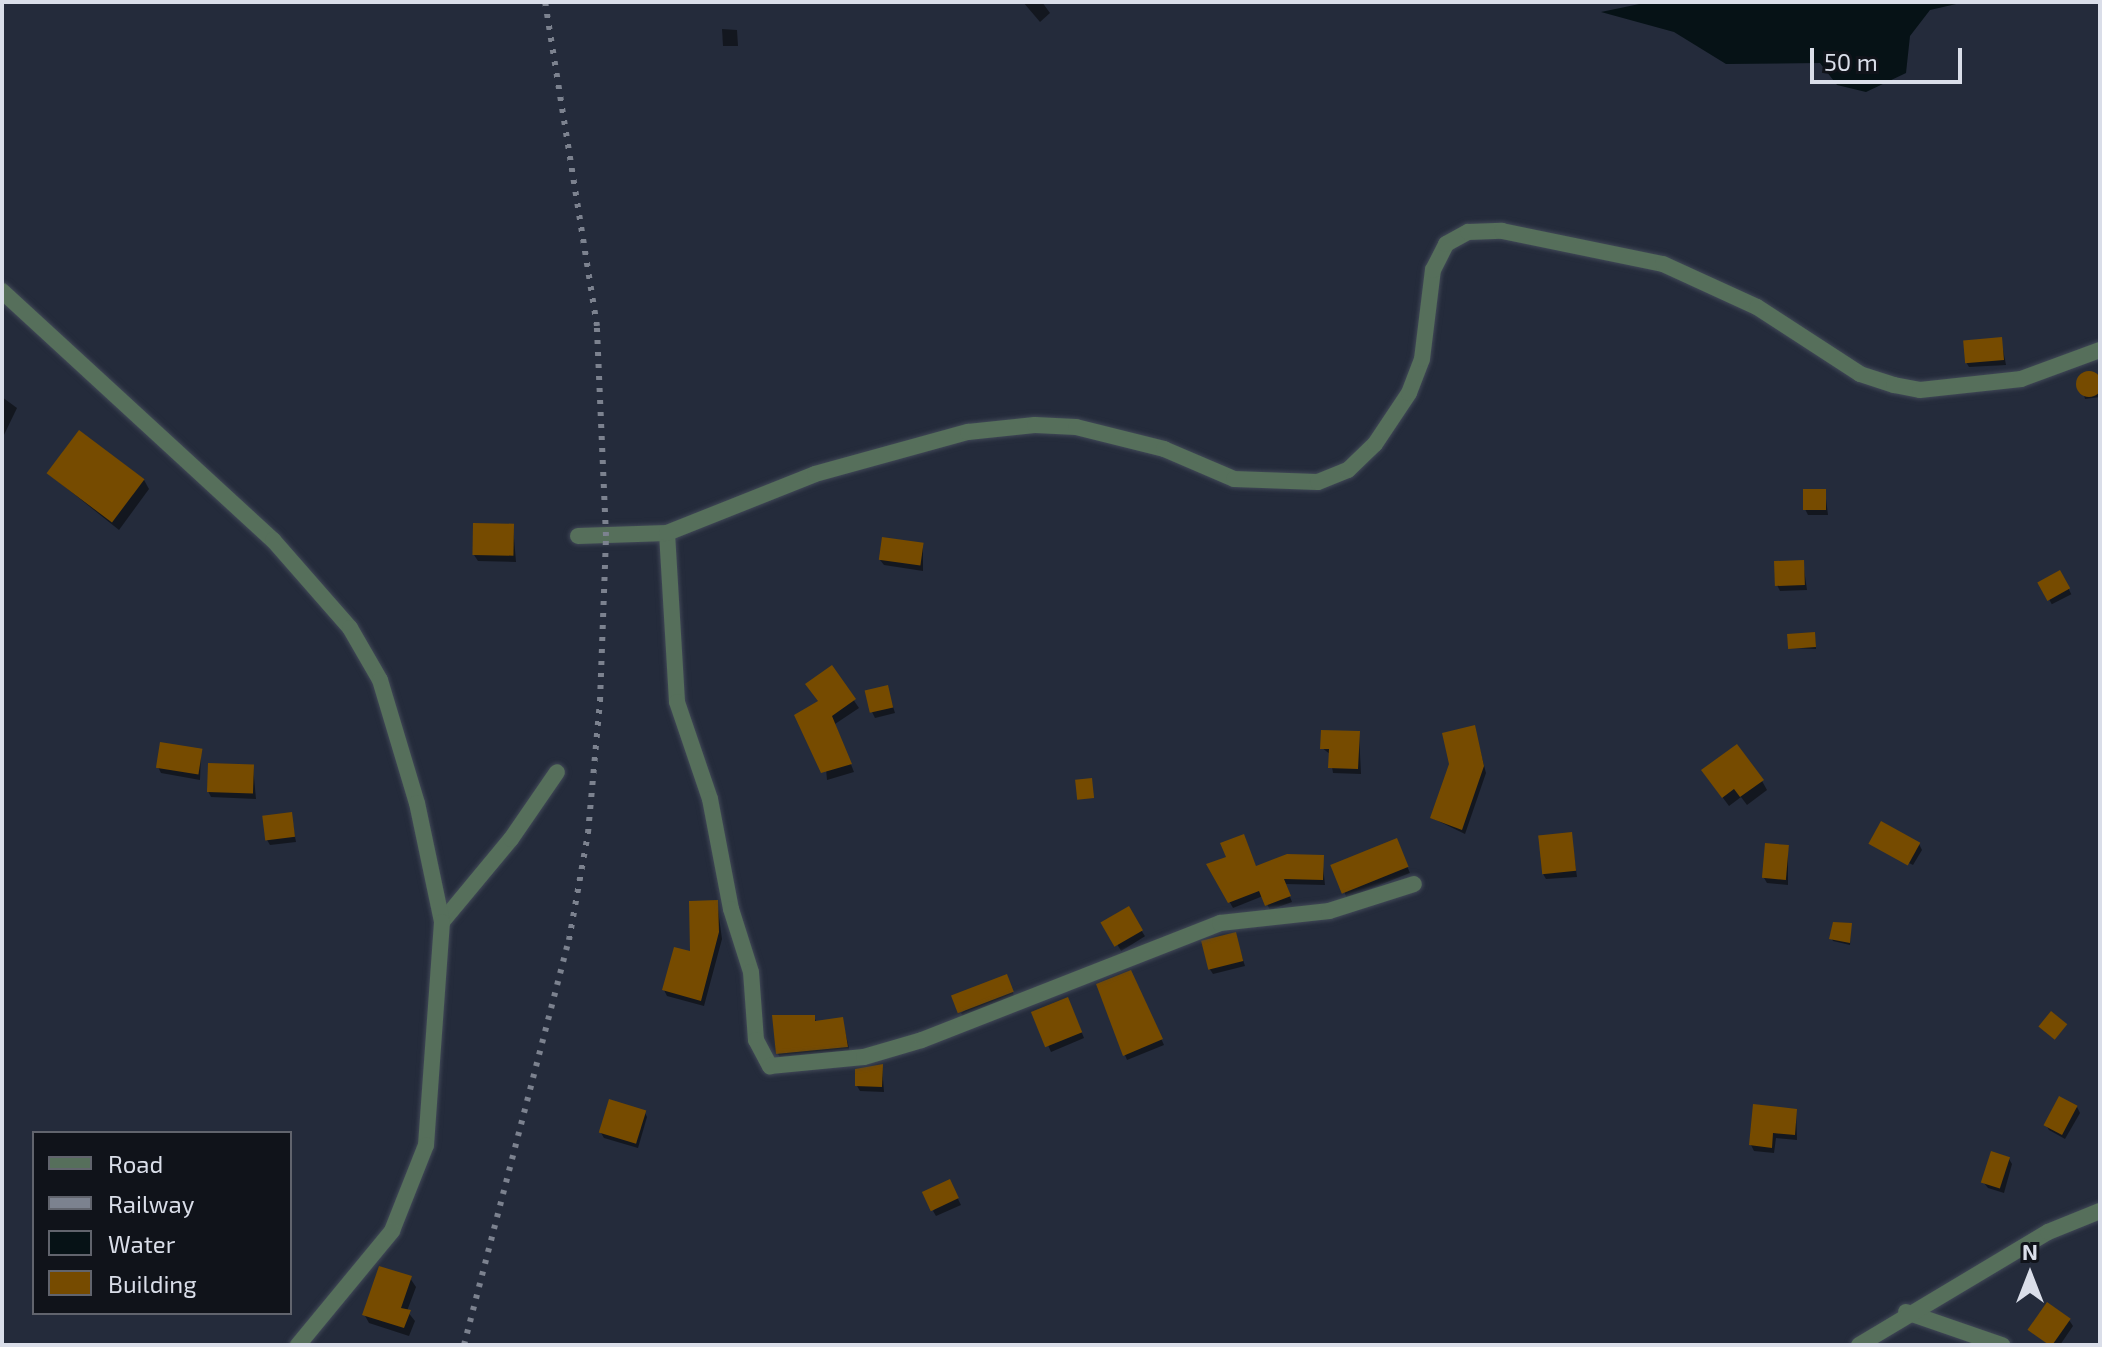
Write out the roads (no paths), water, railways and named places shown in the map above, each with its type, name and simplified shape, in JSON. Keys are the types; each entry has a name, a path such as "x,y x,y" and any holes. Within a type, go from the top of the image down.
{"street":[{"path":"578,536 667,533 815,474 968,432 1035,425 1076,427 1164,449 1234,479 1318,482 1348,470 1375,444 1409,393 1422,359 1433,270 1446,244 1468,232 1502,231 1663,264 1757,307 1860,374 1920,390 2021,379 2100,350"},
{"path":"2,291 273,540 350,628 380,680 417,803 442,922 426,1145 414,1184 392,1231 298,1345"},
{"path":"667,533 677,702 710,799 731,909 751,972 756,1040 770,1066 864,1057 922,1040 1220,923 1329,911 1414,884"},
{"path":"442,922 511,839 557,772"},
{"path":"1859,1345 1906,1312 2048,1232 2100,1211"},
{"path":"1906,1312 2002,1345"}],"water":[{"path":"1649,2 1965,2 1930,10 1910,36 1906,73 1866,92 1837,85 1820,63 1726,64 1674,32 1601,12"}],"railway":[{"path":"464,1345 569,940 588,833 600,701 606,536 597,326 545,2"}]}
